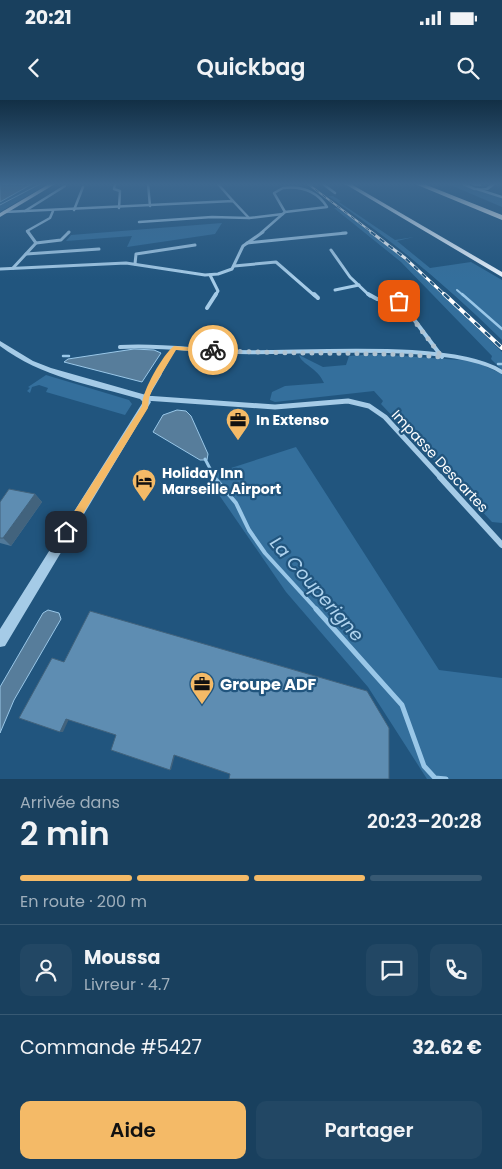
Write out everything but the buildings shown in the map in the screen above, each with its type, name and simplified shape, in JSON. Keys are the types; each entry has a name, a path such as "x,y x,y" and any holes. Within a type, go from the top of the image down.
{"main road":[{"path":"401,216 502,275"}],"street":[{"path":"36,243 27,231 51,216"},
{"path":"139,222 212,216 249,218 265,216"},
{"path":"0,269 135,264 210,275 228,271 234,266 246,243 269,228 281,216"},
{"path":"12,268 36,243 61,240 69,232"},
{"path":"246,243 346,234"},
{"path":"135,264 136,254 195,245"},
{"path":"26,254 99,249"},
{"path":"332,250 337,262 359,286 374,297 396,299 401,302 442,357"},
{"path":"234,266 243,267 275,262 318,298"},
{"path":"207,308 218,291 210,275"},
{"path":"335,290 359,286"},
{"path":"0,343 12,353 33,364 145,398"},
{"path":"120,347 143,345 306,353 382,352 477,360 491,365 502,372"},
{"path":"0,640 145,406 145,398 174,348"},
{"name":"Impasse Descartes","path":"145,398 275,407 341,400 369,406 385,417 502,545"}],"shaded area":[{"path":"344,216 349,216 403,258 463,314 502,352 502,370 491,359 492,356 401,262"},
{"path":"355,216 359,216 395,240 414,237 397,241 430,268 471,262 502,280 502,340 461,301"},
{"path":"222,223 215,234 127,247 132,236 66,241 71,235"},
{"path":"134,349 154,350 161,353 142,382 64,362 68,359"},
{"path":"375,354 474,361 502,374 502,523 492,522 381,404 383,401 374,391 275,402 270,400 272,392 285,386 324,383 318,373 303,361 299,355 323,367 346,365 349,356"},
{"path":"46,375 129,400 132,404 125,415 46,392 48,388 39,385 32,387 30,393 27,391 30,388 28,387"},
{"path":"177,410 186,411 191,416 208,454 207,460 200,460 153,432 163,415"},
{"path":"296,447 439,670 502,678 502,779 427,779 368,687 286,592 206,476"},
{"path":"48,610 59,613 61,619 14,700 0,733 0,687 43,613"}],"waterway":[{"path":"457,290 464,296"},
{"path":"462,294 502,329"},
{"name":"La Couperigne","path":"63,356 69,356"},
{"name":"La Couperigne","path":"205,459 215,478"},
{"name":"La Couperigne","path":"214,477 236,503 249,530 265,553 317,610"},
{"name":"La Couperigne","path":"316,609 402,705 424,766 435,778 446,779"}],"railway":[{"path":"350,216 373,233"},
{"path":"371,232 405,258 446,296"},
{"path":"444,294 502,348"}],"way so far":[{"path":"213,350 306,353 382,352 442,357 408,310 399,301"}],"place":[{"name":"In Extenso","path":"238,441"},
{"name":"Holiday Inn Marseille Airport","path":"144,502"},
{"name":"Groupe ADF","path":"202,705"}],"route":[{"path":"66,532 145,406 147,402 145,398 149,388 174,348 213,350"}]}
